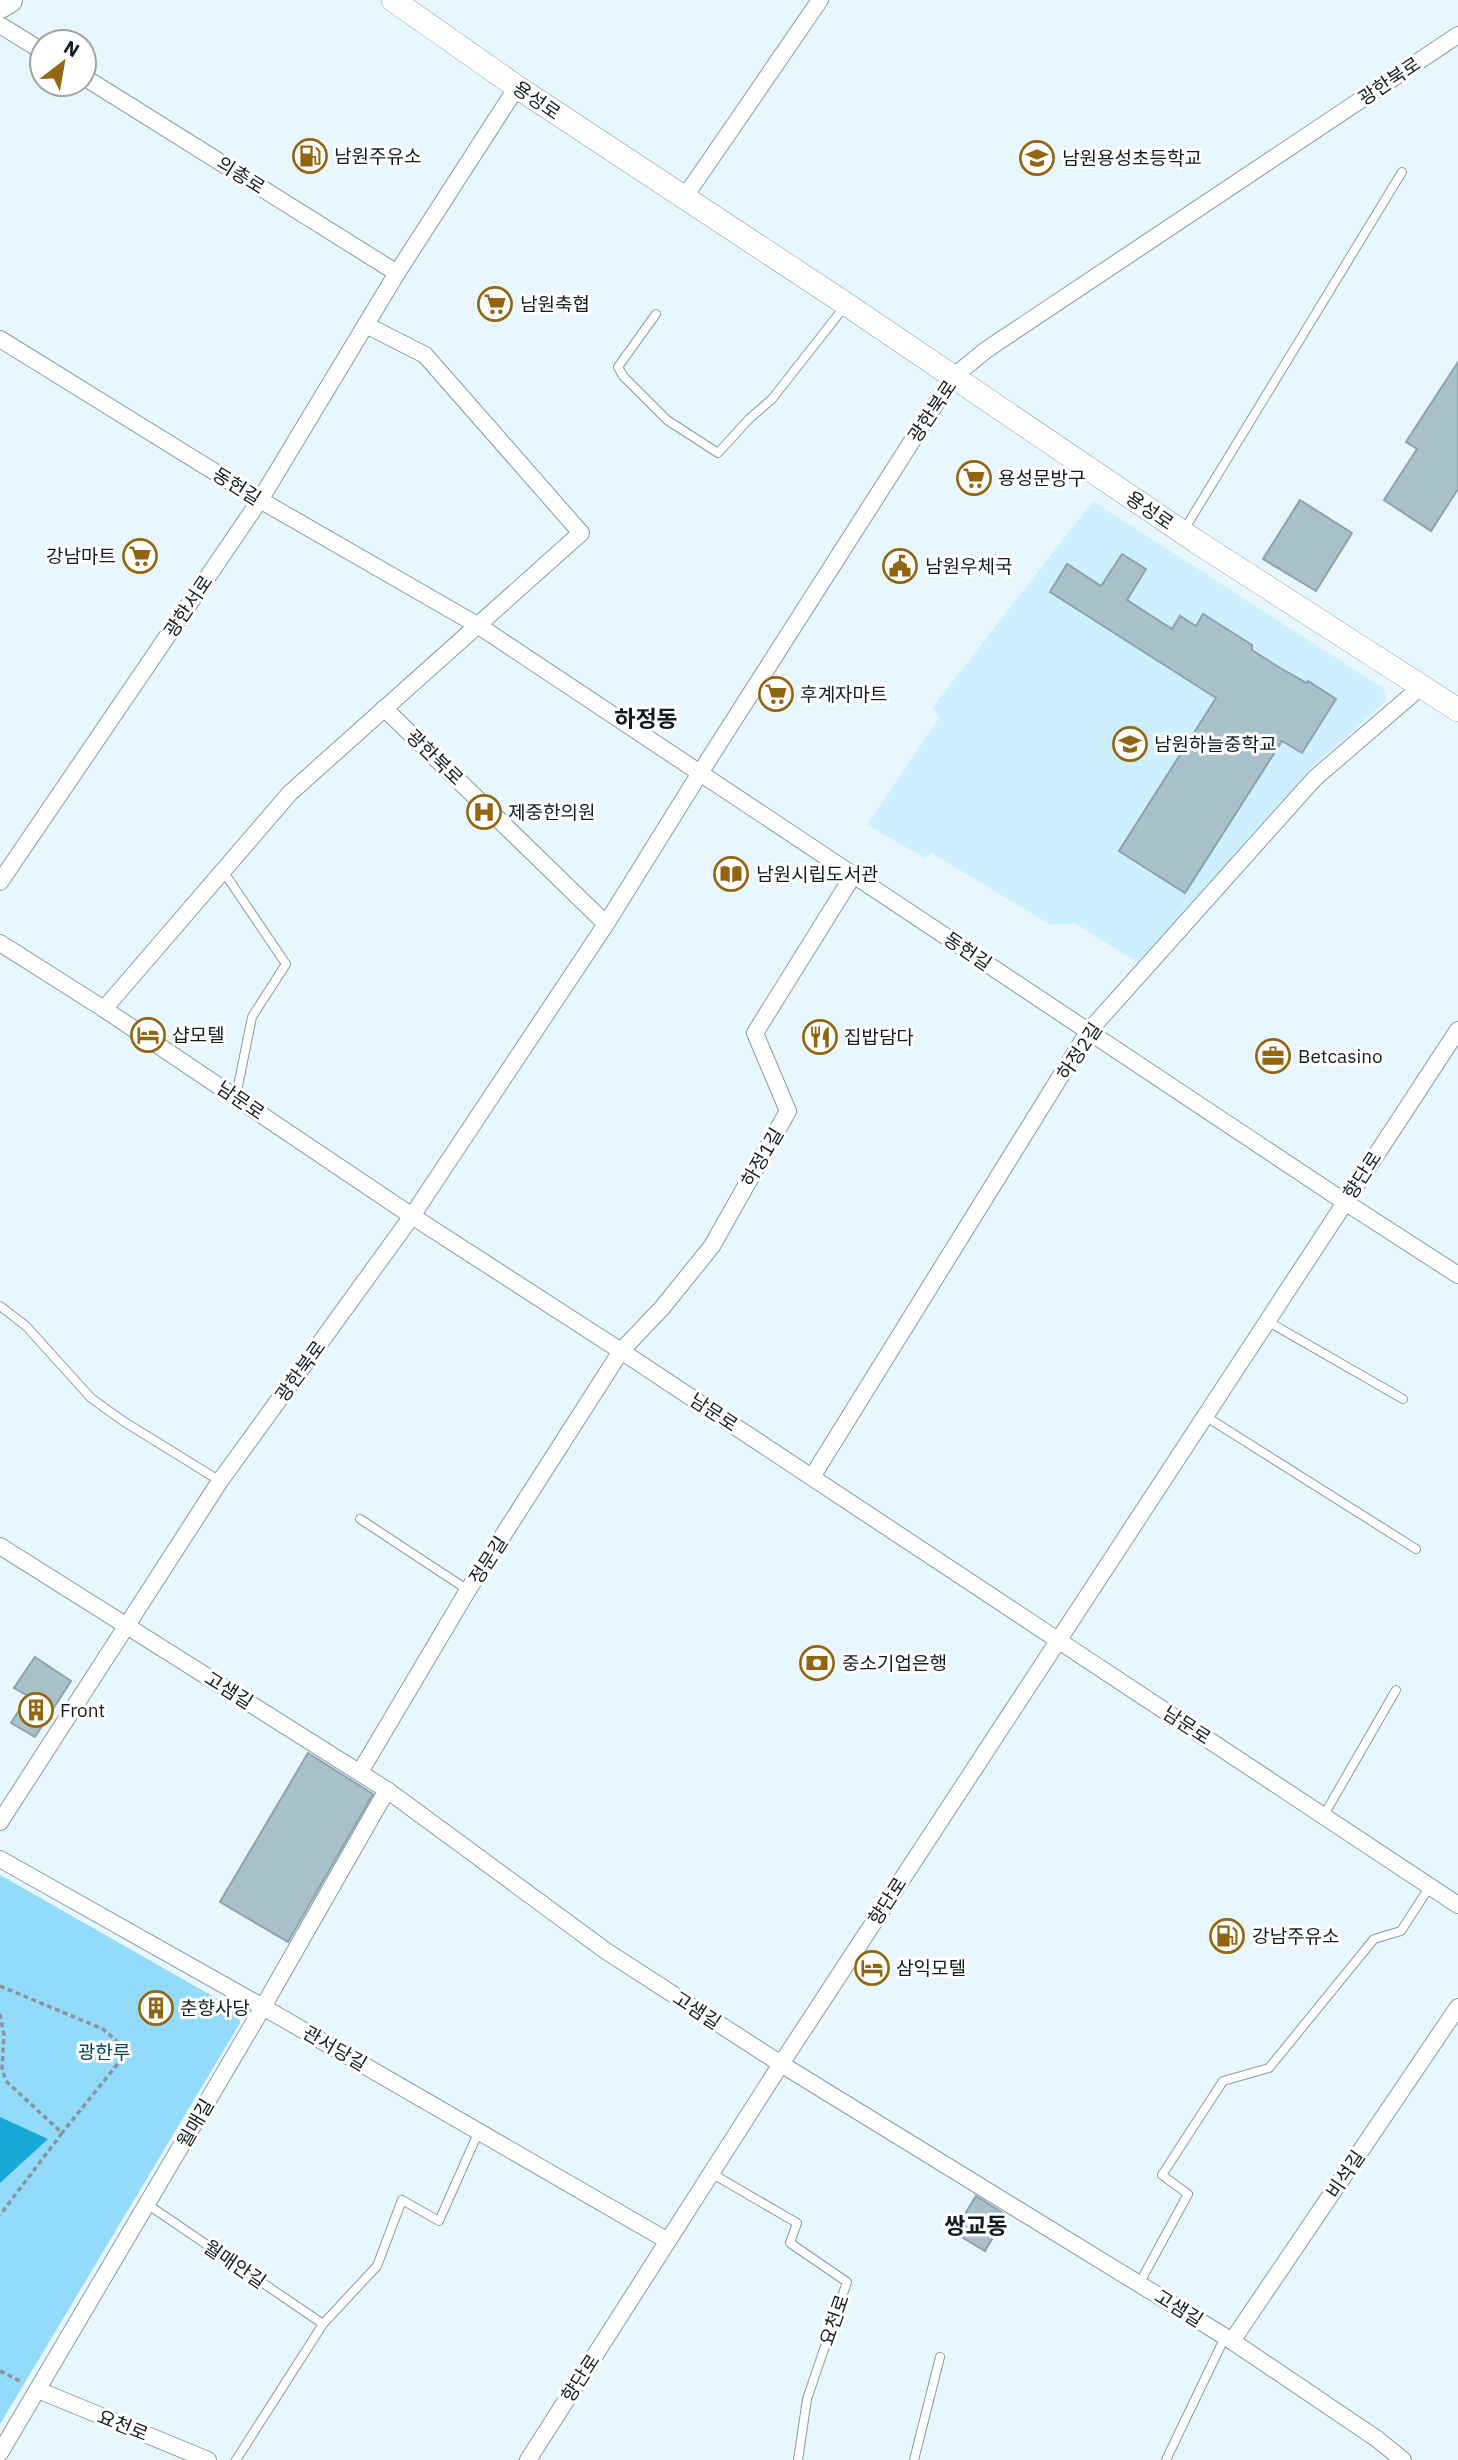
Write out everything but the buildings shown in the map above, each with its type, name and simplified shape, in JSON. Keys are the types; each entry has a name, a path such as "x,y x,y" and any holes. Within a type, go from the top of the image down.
{"main road":[{"path":"0,5 3,0"},
{"path":"0,5 9,0"}],"street":[{"name":"용성로","path":"393,0 517,87 846,304 1183,533 1458,710"},
{"path":"684,198 820,0"},
{"path":"0,25 28,42"},
{"name":"광한북로","path":"0,1822 220,1481 412,1216 606,924 699,773 953,377 986,350 1458,35"},
{"name":"의총로","path":"98,86 397,273"},
{"name":"광한서로","path":"0,882 260,500 397,273 517,87"},
{"path":"104,1009 290,793 581,533 425,355 366,325"},
{"name":"동헌길","path":"0,339 260,500 479,626 1458,1275"},
{"name":"하정2길","path":"812,1477 1088,1032 1315,778 1422,687"},
{"name":"광한북로","path":"384,708 606,924"},
{"name":"하정1길","path":"621,1351 662,1308 712,1246 788,1111 755,1033 854,874"},
{"name":"남문로","path":"0,943 236,1096 412,1216 621,1351 1458,1905"},
{"name":"향단로","path":"528,2460 780,2064 1458,1030"},
{"name":"정문길","path":"360,1772 468,1590 621,1351"},
{"name":"고샘길","path":"0,1546 387,1790 606,1951 780,2064 1229,2339 1377,2439 1403,2460"},
{"name":"월매길","path":"0,2454 263,2007 387,1790"},
{"name":"관서당길","path":"0,1858 668,2241"},
{"name":"비석길","path":"1229,2339 1458,2007"},
{"name":"요천로","path":"38,2390 208,2460"}],"lane":[{"path":"1183,533 1402,172"},
{"path":"656,314 618,367 623,376 667,420 718,453 749,419 772,399 846,304"},
{"path":"223,871 286,964 252,1017 236,1096"},
{"path":"0,1306 26,1326 91,1398 122,1421 220,1481"},
{"path":"1267,1321 1403,1399"},
{"path":"1205,1416 1416,1549"},
{"path":"360,1519 468,1590"},
{"path":"1324,1815 1396,1690"},
{"path":"1139,2284 1188,2194 1162,2175 1223,2081 1269,2068 1374,1939 1401,1931 1430,1886"},
{"path":"236,2460 323,2324 377,2266 402,2200 439,2221 479,2131"},
{"name":"요천로","path":"711,2173 797,2224 790,2243 847,2282 807,2399 797,2460"},
{"name":"월매안길","path":"147,2204 323,2324"},
{"name":"비석길","path":"1166,2460 1229,2339"},
{"path":"914,2460 940,2357"}],"path":[{"path":"0,1986 103,2029 128,2051 0,2215"},
{"path":"0,2014 4,2035 2,2070 7,2082 62,2133"}],"shaded area":[{"name":"남원하늘중학교","path":"1093,501 1384,689 1387,700 1309,770 1139,963 1074,923 1051,925 932,853 925,858 867,825 939,718 933,707"},
{"path":"0,2117 48,2139 0,2183"}],"green space":[{"name":"광한루","path":"0,1875 237,2010 240,2023 0,2424"}],"place":[{"name":"남원주유소","path":"310,156"},
{"name":"남원용성초등학교","path":"1037,158"},
{"name":"남원축협","path":"495,304"},
{"name":"용성문방구","path":"974,478"},
{"name":"강남마트","path":"140,556"},
{"name":"남원우체국","path":"900,566"},
{"name":"후계자마트","path":"776,694"},
{"name":"남원하늘중학교","path":"1130,744"},
{"name":"제중한의원","path":"484,812"},
{"name":"남원시립도서관","path":"731,874"},
{"name":"샵모텔","path":"148,1035"},
{"name":"집밥담다","path":"820,1037"},
{"name":"Betcasino","path":"1273,1056"},
{"name":"중소기업은행","path":"817,1663"},
{"name":"Front","path":"36,1710"},
{"name":"강남주유소","path":"1227,1936"},
{"name":"삼익모텔","path":"872,1968"},
{"name":"춘향사당","path":"156,2008"}],"district":[{"name":"하정동","path":"646,718"},
{"name":"쌍교동","path":"976,2225"}]}
